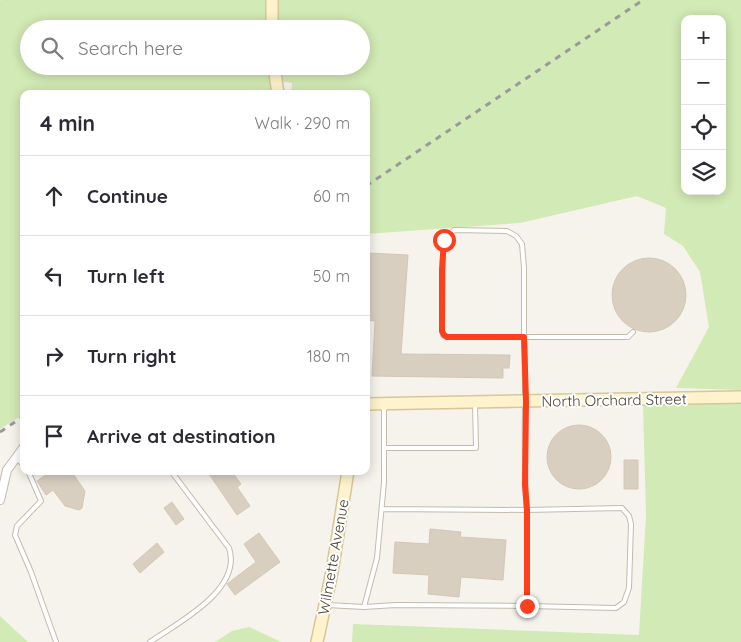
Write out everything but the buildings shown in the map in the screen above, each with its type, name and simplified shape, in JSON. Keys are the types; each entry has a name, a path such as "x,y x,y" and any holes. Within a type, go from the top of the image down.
{"street":[{"path":"272,0 272,20"},
{"path":"275,75 277,90"},
{"name":"North Orchard Street","path":"370,404 741,397"},
{"path":"0,500 7,470 20,452"},
{"name":"Wilmette Avenue","path":"317,642 347,475"}],"lane":[{"path":"527,606 526,401 524,337 524,268 522,244 516,236 507,231 454,230 444,240 442,331 447,337 524,337 628,337 634,332"},
{"path":"384,448 476,448 475,402"},
{"path":"364,607 376,558 382,509 384,404"},
{"path":"16,457 20,462"},
{"path":"30,475 41,501 17,526 15,535 31,572 56,642"},
{"path":"150,642 212,598 224,581 233,558 229,548 175,475"},
{"path":"325,605 364,607 396,605 616,608 624,602 629,588 631,524 629,516 622,508 527,510 382,509"}],"green space":[{"path":"266,0 266,20 20,20 20,75 270,75 272,90 20,90 20,416 0,429 0,1"},
{"path":"277,0 741,0 741,390 676,388 709,327 700,272 683,246 664,234 666,208 637,196 520,223 370,234 370,90 291,90 292,83 281,81 281,75 370,75 370,20 277,20"},
{"path":"741,403 741,642 352,642 353,624 639,635 646,515 643,404"},
{"path":"0,616 28,642 0,642"},
{"path":"249,627 281,642 215,642 232,631"}],"railway":[{"path":"370,183 643,0"},
{"path":"0,432 20,419"}],"route":[{"path":"444,240 442,270 442,331 444,335 447,337 524,337 526,373 527,606"}]}
